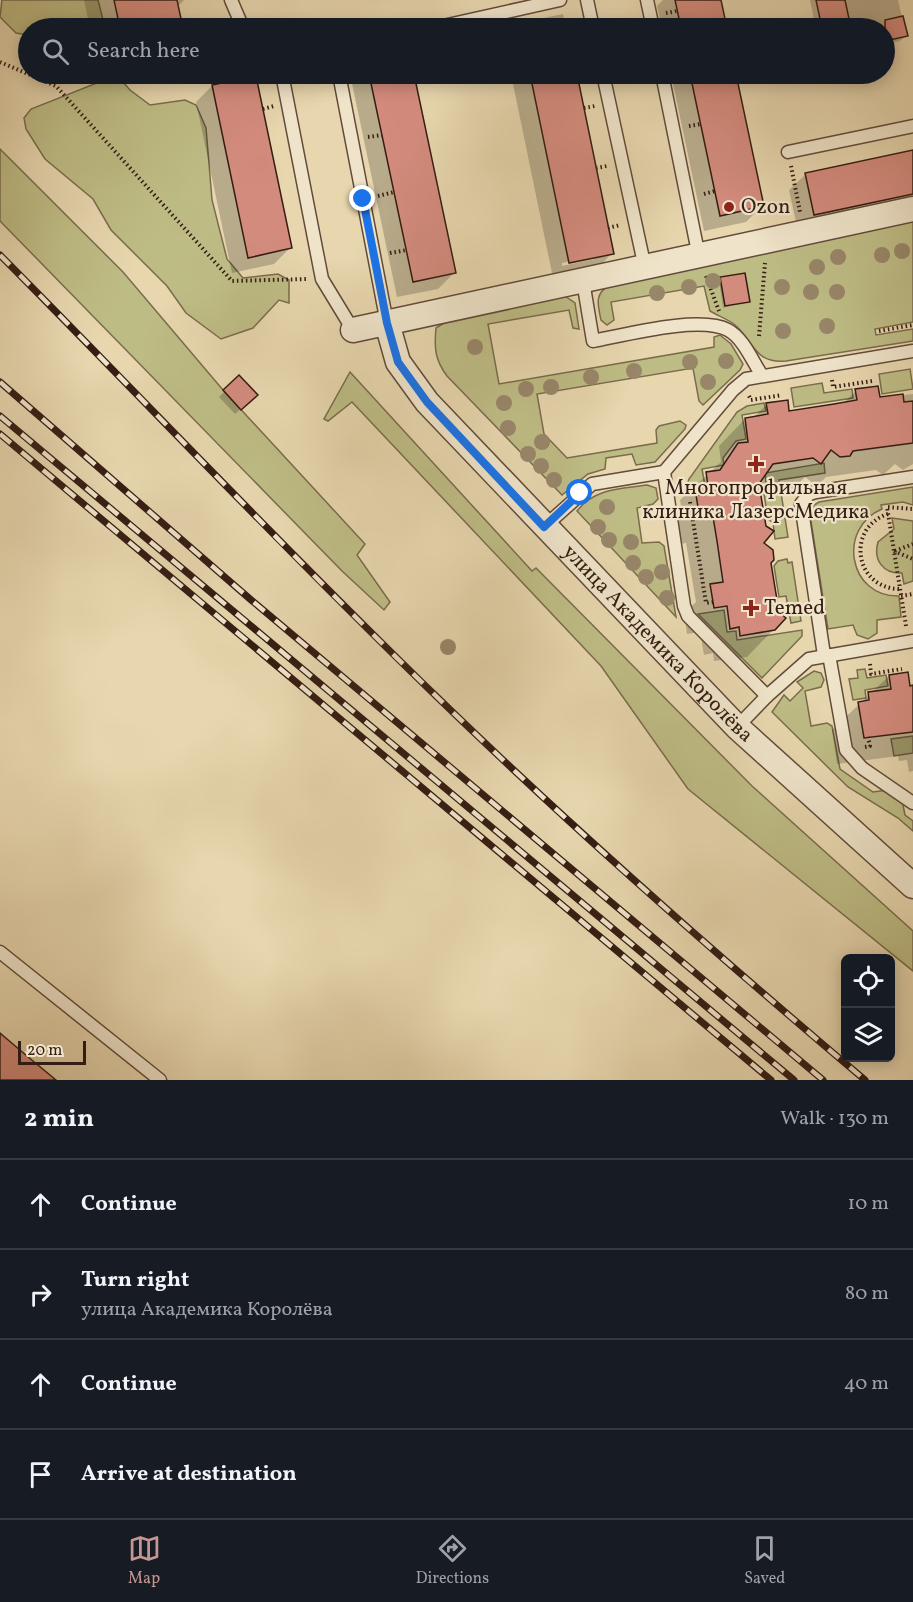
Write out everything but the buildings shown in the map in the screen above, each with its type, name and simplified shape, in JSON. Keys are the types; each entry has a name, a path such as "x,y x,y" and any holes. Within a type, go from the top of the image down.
{"street":[{"path":"353,330 913,209"},
{"name":"улица Академика Королёва","path":"387,323 398,362 427,402 737,727 913,886"}],"lane":[{"path":"231,0 239,18"},
{"path":"479,18 560,0"},
{"path":"587,0 591,18"},
{"path":"647,0 651,18"},
{"path":"284,84 322,279 353,330"},
{"path":"341,84 387,323"},
{"path":"605,84 645,268"},
{"path":"664,84 699,257"},
{"path":"788,152 913,126"},
{"path":"583,281 593,341 695,323 706,324 729,330 738,338 761,375"},
{"path":"544,527 592,484 664,472 738,384 761,375 913,351"},
{"path":"664,472 684,606 688,616 767,696"},
{"path":"913,477 816,492 809,494 801,504 826,655 846,750 862,768 913,802"},
{"path":"737,727 802,664 826,655 911,642"},
{"path":"0,952 160,1080"}],"path":[{"path":"0,62 18,70"},
{"path":"51,84 56,86 231,281 322,279"},
{"path":"788,152 805,233"},
{"path":"761,375 757,353 767,241"},
{"path":"699,257 729,330"},
{"path":"879,331 913,325"},
{"path":"831,377 833,387 872,384 870,370"},
{"path":"748,394 751,400 782,398 780,386"},
{"path":"681,504 697,501"},
{"path":"690,502 706,603 713,602"},
{"path":"911,642 887,507 913,509"},
{"path":"691,515 699,513"},
{"path":"888,514 872,523 865,531 859,552 861,562 873,580 882,586 900,589"},
{"path":"894,551 913,544"},
{"path":"894,551 913,559"},
{"path":"704,591 711,590"},
{"path":"901,596 913,594"},
{"path":"870,664 871,674 903,671 901,659"},
{"path":"892,664 893,672"}],"shaded area":[{"path":"2,0 98,0 102,18 18,18 18,33 0,17"},
{"path":"94,84 125,84 150,105 185,100 196,105 206,128 212,200 227,259 243,278 278,274 289,280 289,303 279,300 253,328 221,339 186,313 167,286 111,230 93,199 45,159 26,129 24,118 31,109"},
{"path":"0,149 123,272 223,390 365,544 357,555 390,602 384,610 342,571 0,221"},
{"path":"913,220 913,322 875,329 876,335 913,329 913,341 786,361 767,359 756,350 735,325 710,311 704,286 611,302 614,320 607,325 601,320 599,296 609,286"},
{"path":"565,296 575,303 579,329 573,328 569,310 488,324 499,384 714,347 714,337 720,335 731,344 743,364 740,370 703,405 699,401 693,368 537,394 544,434 567,458 657,443 656,430 659,426 680,421 686,425 685,429 655,462 636,465 632,454 606,458 605,469 588,474 562,495 447,376 436,354 435,342 436,328 444,323"},
{"path":"910,369 913,389 882,394 879,374"},
{"path":"350,372 532,571 536,568 752,786 913,931 913,971 895,954 892,954 688,789 601,666 352,402 328,421 324,419"},
{"path":"822,383 824,393 852,389 853,398 794,407 791,388"},
{"path":"764,403 766,411 742,415 746,439 736,441 723,458 724,465 702,469 706,491 684,494 689,479 737,412 747,406"},
{"path":"824,463 825,473 779,480 788,537 775,539 773,523 768,519 763,488 766,484 765,473"},
{"path":"647,485 656,488 658,499 653,504 637,508 642,543 659,542 664,546 676,617 577,511 584,503 600,494"},
{"path":"913,487 913,505 903,502 881,505 882,509 868,518 858,531 854,545 854,560 859,574 868,586 882,593 899,596 901,617 877,620 877,633 868,639 857,635 853,625 828,629 810,515 811,507 819,502"},
{"path":"892,518 913,521 913,581 904,584 902,573 895,573 885,568 881,565 877,555 878,542 894,529"},
{"path":"787,559 788,563 792,562 801,621 791,623 786,596 779,597 774,566 778,561"},
{"path":"724,610 727,632 736,631 737,640 802,630 802,636 762,678 698,614"},
{"path":"865,669 867,678 886,675 888,686 865,690 866,698 853,700 849,679 858,678 857,670"},
{"path":"814,671 821,673 824,680 821,687 805,691 811,726 827,723 832,726 840,769 873,792 888,790 902,800 905,815 913,821 913,831 898,818 848,787 772,712 784,695 790,701 803,688 797,682"},
{"path":"913,736 913,753 894,756 891,739"}],"railway":[{"path":"0,255 325,586 487,745 647,891 865,1080"},
{"path":"0,382 250,599 823,1080"},
{"path":"0,416 794,1080"},
{"path":"0,434 771,1080"}],"place":[{"name":"Ozon","path":"729,207"},
{"name":"Многопрофильная клиника ЛазерсМедика","path":"756,464"},
{"name":"Temed","path":"751,608"}],"route":[{"path":"363,199 387,323 398,362 427,402 544,527 580,493"}]}
